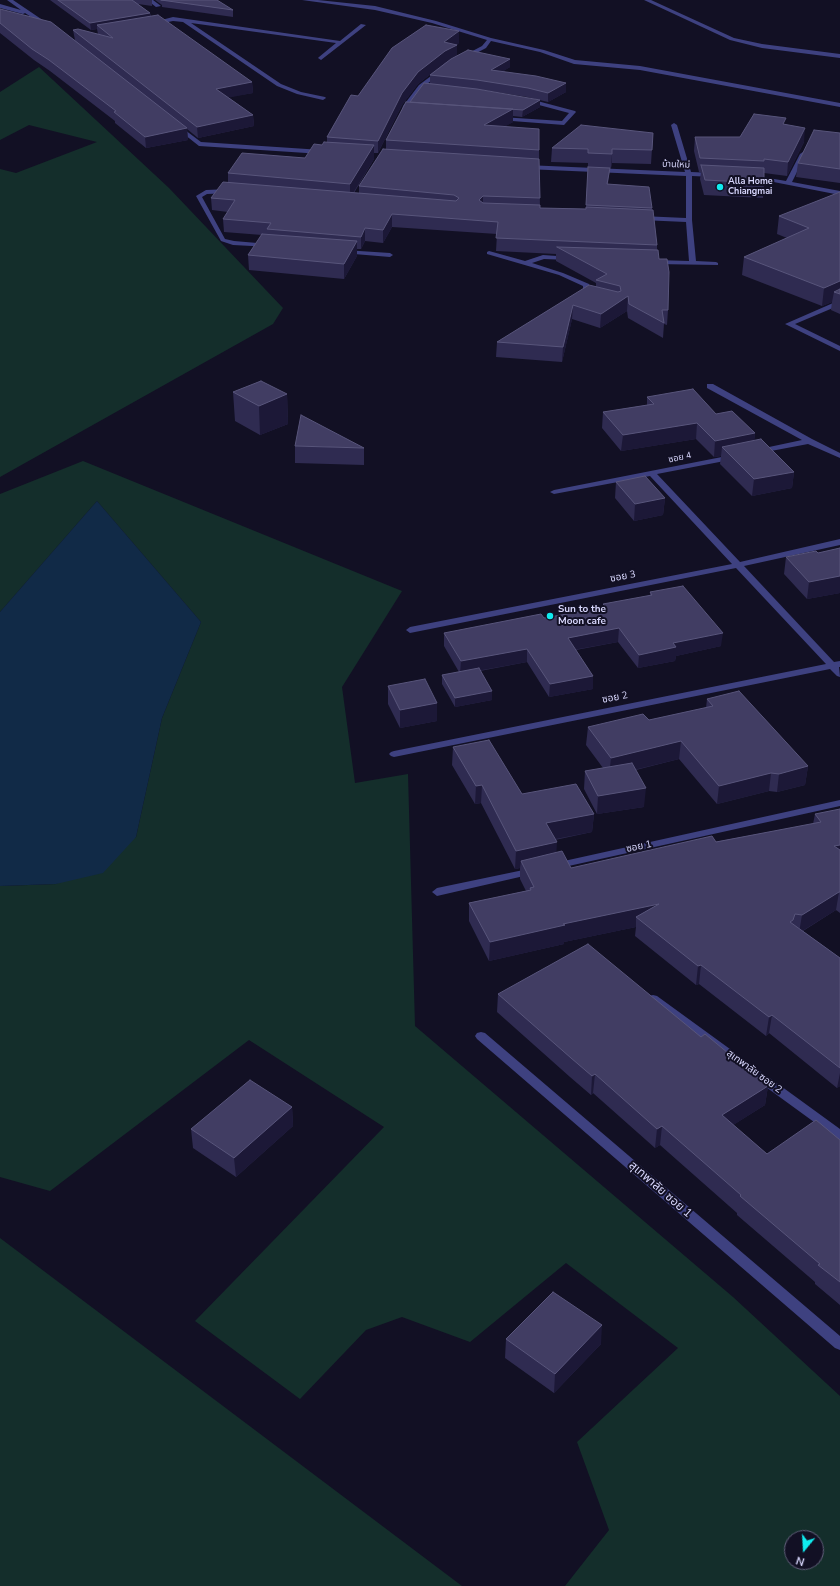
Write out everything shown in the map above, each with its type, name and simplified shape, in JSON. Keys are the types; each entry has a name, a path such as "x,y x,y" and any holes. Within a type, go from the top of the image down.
{"street":[{"path":"10,0 55,30"},
{"path":"150,0 158,6"},
{"path":"305,0 375,8 434,22 490,39 542,51 574,62 640,68 840,105"},
{"path":"647,0 732,39 762,46 840,56"},
{"path":"0,6 31,14"},
{"path":"150,23 173,19 184,20 339,42"},
{"path":"184,20 279,85 298,93 323,98"},
{"path":"321,58 339,42 363,25"},
{"path":"460,59 484,47 490,39"},
{"path":"400,118 406,106 421,86 448,66"},
{"path":"421,86 428,87"},
{"path":"495,118 564,124 573,112 520,99"},
{"path":"404,112 411,112"},
{"path":"169,120 200,144 326,152"},
{"path":"674,125 689,175 689,220 693,263"},
{"path":"789,182 806,148"},
{"name":"บ้านใหม่","path":"520,166 558,170 719,175"},
{"path":"747,177 789,182 839,198"},
{"path":"235,191 219,190 206,192 199,196 223,240 233,243 280,247"},
{"path":"635,218 689,220"},
{"path":"335,251 390,255"},
{"path":"489,253 561,274 587,286 586,290 588,296 603,299"},
{"path":"524,264 543,257 575,258"},
{"path":"646,261 716,264"},
{"path":"840,302 789,324 840,349"},
{"path":"710,386 809,441 840,456"},
{"name":"ซอย 4","path":"554,492 653,474 809,441"},
{"path":"653,474 738,565 836,665 840,674"},
{"name":"ซอย 3","path":"410,630 738,565 840,542"},
{"name":"ซอย 2","path":"394,754 836,665"},
{"name":"ซอย 1","path":"437,892 840,803"},
{"name":"สุเทพาลัย ซอย 2","path":"641,990 840,1135"},
{"name":"สุเทพาลัย ซอย 1","path":"481,1036 840,1344"}],"green space":[{"path":"39,67 169,188 283,308 273,324 0,477 0,169 16,173 97,142 29,125 0,140 0,92"},
{"path":"83,461 402,591 342,687 355,783 408,774 415,1026 733,1297 840,1396 840,1586 565,1586 609,1530 577,1442 678,1348 566,1263 470,1342 402,1317 366,1330 300,1399 195,1321 384,1127 249,1040 50,1191 0,1177 0,886 56,884 136,837 162,718 201,622 97,501 0,612 0,494"},
{"path":"0,1238 462,1586 0,1586"}],"water":[{"path":"97,501 201,622 162,718 136,837 103,873 56,884 0,886 0,612"}],"building":[{"path":"58,0 132,0 150,13 90,23"},
{"path":"161,0 217,0 233,10"},
{"path":"0,9 51,22 187,128 145,137 114,112 116,111 49,60 32,49 0,23"},
{"path":"158,15 252,82 216,89 253,115 197,127 73,30 78,29 113,38 97,25"},
{"path":"426,25 459,31 444,42 457,45 445,51 418,72 402,93 378,141 327,137 351,95 358,96 392,48"},
{"path":"468,50 510,59 491,70 536,76 566,83 548,93 528,88 477,80 430,75 451,59"},
{"path":"424,83 477,89 540,100 523,110 410,102"},
{"path":"406,102 513,109 484,125 539,129 539,150 386,140"},
{"path":"754,114 786,118 783,124 805,128 788,162 764,159 764,161 700,158 695,137 740,137"},
{"path":"581,125 653,133 652,150 612,149 612,154 588,153 588,149 552,148"},
{"path":"814,130 840,133 840,169 798,163"},
{"path":"324,142 374,145 350,184 228,173 242,153 305,158 314,144 322,145"},
{"path":"383,149 539,159 540,198 483,196 479,200 483,203 540,205 540,208 586,209 586,207 653,210 657,245 496,238 498,222 392,214 383,230 365,228 361,237 267,229 271,223 223,219 235,200 211,198 223,182 456,201 459,198 454,195 359,186"},
{"path":"701,165 764,168 764,183 705,180"},
{"path":"588,167 610,168 607,184 649,187 652,208 586,205"},
{"path":"840,192 840,281 824,288 744,257 809,228 779,216"},
{"path":"262,234 357,241 344,264 248,255"},
{"path":"557,247 658,250 659,259 667,259 669,272 668,310 662,310 664,323 629,304 628,296 601,314 573,305 563,347 497,342 589,285 618,292 621,291 620,286 596,280 607,274"},
{"path":"840,289 840,294 834,292"},
{"path":"261,381 287,394 259,406 233,392"},
{"path":"693,389 716,414 732,411 755,433 715,441 697,423 623,435 603,412 654,404 647,397"},
{"path":"301,415 364,448 295,446"},
{"path":"761,439 794,472 754,479 722,447"},
{"path":"645,476 665,498 635,504 616,482"},
{"path":"840,548 840,576 809,582 786,557 816,551 818,553"},
{"path":"683,586 723,633 673,643 676,647 639,655 619,628 568,638 593,676 550,684 527,649 461,661 444,633 541,614 544,618 606,607 603,604 652,595 650,592"},
{"path":"479,668 492,691 455,698 442,675"},
{"path":"425,679 437,703 400,710 388,686"},
{"path":"739,691 808,766 779,774 771,773 719,786 681,741 611,758 588,727 643,714 649,720 713,706 707,699"},
{"path":"489,740 522,794 576,784 594,814 546,823 557,842 516,851 482,785 476,786 453,747"},
{"path":"632,763 646,788 598,796 585,771"},
{"path":"840,809 840,845 834,846 840,850 840,892 802,915 795,914 793,920 790,922 840,958 840,1068 772,1015 769,1017 701,965 698,966 636,917 659,904 563,924 565,925 490,942 469,903 531,890 530,888 534,887 521,861 562,851 571,868 712,836 716,842 821,822 815,814"},
{"path":"588,944 701,1037 705,1034 768,1086 722,1115 767,1154 816,1120 840,1140 840,1282 818,1265 820,1264 740,1196 741,1195 662,1126 657,1129 595,1074 592,1076 498,994"},
{"path":"250,1080 292,1107 234,1158 191,1129"},
{"path":"553,1292 602,1325 555,1374 506,1339"}],"place":[{"name":"Alla Home Chiangmai","path":"720,187"},
{"name":"Sun to the Moon cafe","path":"550,616"}]}
